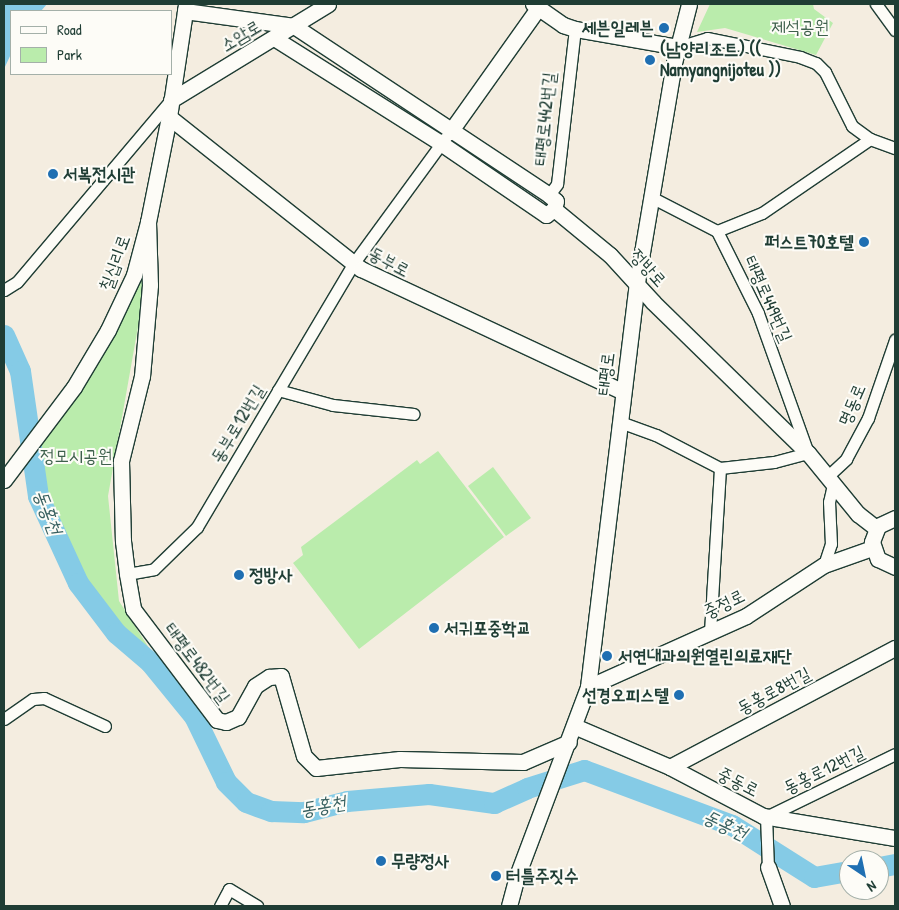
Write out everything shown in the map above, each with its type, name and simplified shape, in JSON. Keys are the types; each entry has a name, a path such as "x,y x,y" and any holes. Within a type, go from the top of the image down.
{"street":[{"name":"소암로","path":"171,100 328,4"},
{"name":"태평로","path":"509,906 517,876 588,687 620,422 622,391 637,282 678,47 689,4"},
{"path":"876,4 895,30"},
{"path":"354,264 446,138 536,6 563,25 575,29 678,47 707,38 800,57 816,63 825,72 852,126 870,139 895,148"},
{"path":"185,7 294,26"},
{"name":"칠십리로","path":"4,480 74,387 108,330 134,275 148,222 169,117 185,7"},
{"name":"정방로","path":"294,26 446,138"},
{"name":"태평로442번길","path":"552,202 557,184 575,29"},
{"name":"정방로","path":"274,38 552,202 637,282 653,302 808,453 858,514 876,528"},
{"path":"4,290 17,282 171,100"},
{"name":"동부로","path":"169,117 354,264 385,282 622,391"},
{"path":"651,197 717,231 762,213 870,139"},
{"name":"태평로482번길","path":"148,222 150,285 142,376 121,461 122,541 133,609 217,720 226,722 238,717 255,686 269,676 281,676 304,756 316,768 400,758 523,762 567,745"},
{"name":"태평로449번길","path":"717,231 758,313 808,453"},
{"name":"동부로12번길","path":"127,574 154,569 197,527 354,264"},
{"name":"명동로","path":"831,480 846,459 868,418 895,340"},
{"path":"278,390 333,405 414,414"},
{"path":"620,422 656,435 720,468 774,462 808,453"},
{"path":"710,632 720,468"},
{"path":"824,565 831,544 829,502 831,480"},
{"path":"895,518 884,521 876,528 872,548 881,562 895,567"},
{"name":"중정로","path":"588,687 746,616 824,565 872,548"},
{"name":"동홍로8번길","path":"670,768 895,648"},
{"path":"4,719 32,699 44,698 105,726"},
{"name":"중동로","path":"574,726 670,768 767,816 895,838"},
{"name":"동홍로12번길","path":"767,816 895,754"},
{"path":"767,816 768,867 782,906"},
{"path":"220,906 229,889 257,906"}],"green space":[{"name":"제석공원","path":"710,4 813,4 814,9 833,23 816,55 725,28 697,32"},
{"name":"정모시공원","path":"149,265 108,496 119,601 186,706 85,586 32,450"},
{"path":"438,451 504,537 359,649 293,563 303,555 301,547 417,460 420,464"},
{"path":"493,467 531,518 506,536 468,486"}],"water":[{"path":"4,4 47,4 42,10 10,10 10,56 4,69"}],"waterway":[{"name":"동홍천","path":"4,335 20,371 38,496 78,583 116,633 150,662 194,716 226,782 246,802 271,811 304,812 347,801 429,794 494,803 527,788 584,770 732,825 814,877 839,873"},
{"name":"동홍천","path":"889,865 895,864"}],"place":[{"name":"세븐일레븐","path":"664,28"},
{"name":"(남양리조트) (( Namyangnijoteu ))","path":"650,60"},
{"name":"서복전시관","path":"53,174"},
{"name":"퍼스트70호텔","path":"864,242"},
{"name":"정방사","path":"239,575"},
{"name":"서귀포중학교","path":"434,628"},
{"name":"서연내과의원열린의료재단","path":"607,656"},
{"name":"선경오피스텔","path":"679,695"},
{"name":"무량정사","path":"381,861"},
{"name":"터틀주짓수","path":"496,876"}]}
